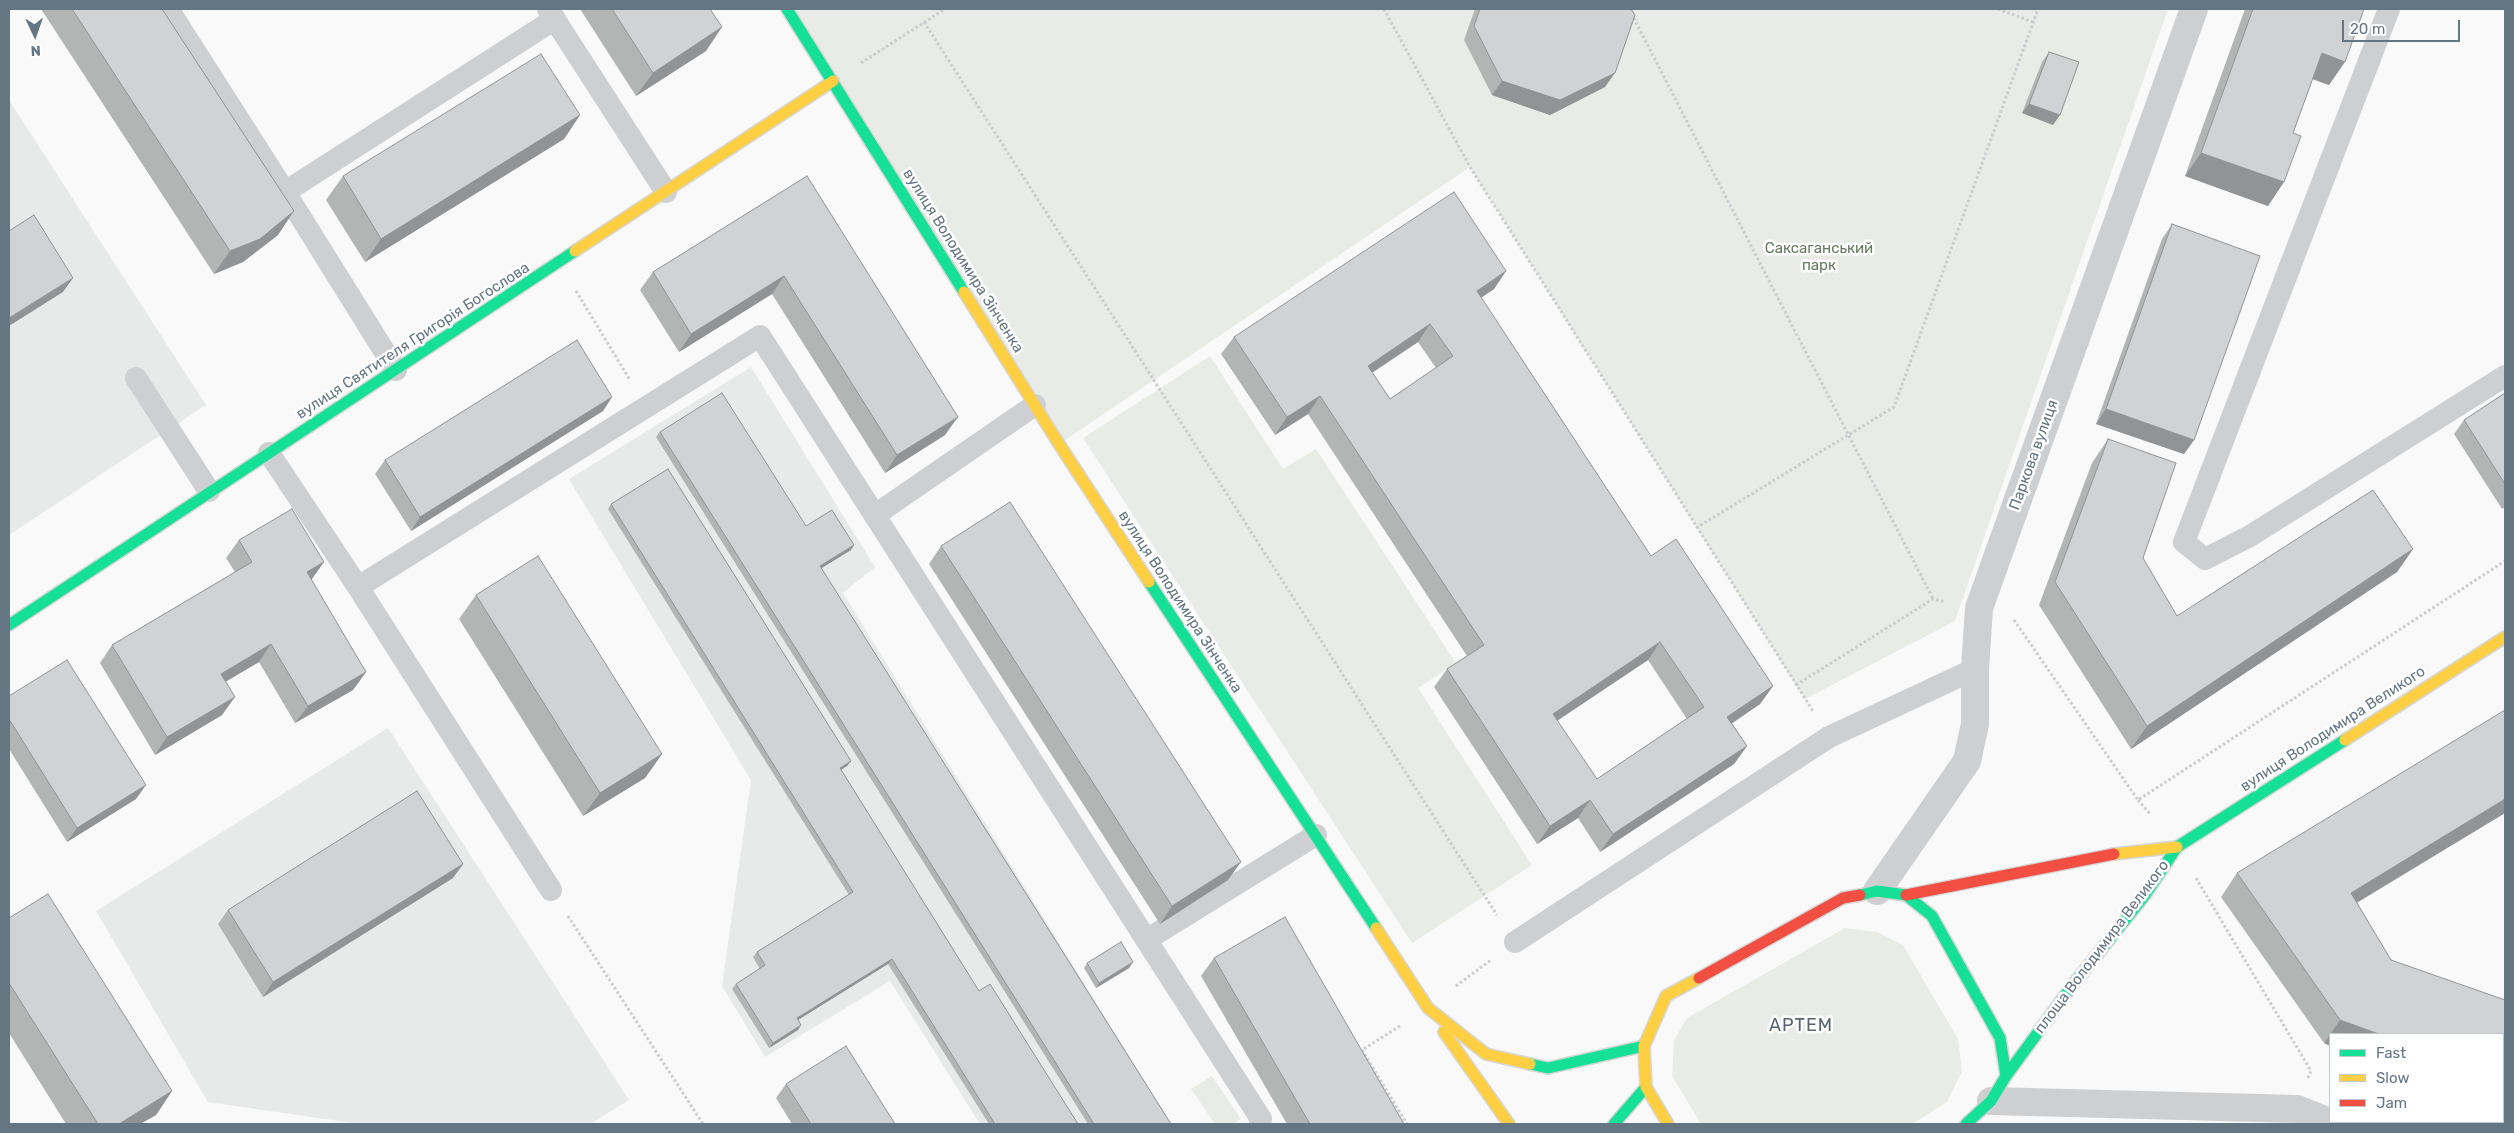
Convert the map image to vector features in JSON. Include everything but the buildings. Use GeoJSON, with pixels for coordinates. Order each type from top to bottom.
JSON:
{"type":"FeatureCollection","features":[{"type":"Feature","properties":{"kind":"main road","name":"вулиця Володимира Зінченка"},"geometry":{"type":"LineString","coordinates":[[788,9],[1035,405],[1428,1008],[1486,1054],[1548,1068],[1644,1046]]}},
{"type":"Feature","properties":{"kind":"main road","name":"вулиця Святителя Григорія Богослова"},"geometry":{"type":"LineString","coordinates":[[9,625],[209,491],[834,81]]}},
{"type":"Feature","properties":{"kind":"main road","name":"вулиця Володимира Великого"},"geometry":{"type":"LineString","coordinates":[[2178,847],[2505,637]]}},
{"type":"Feature","properties":{"kind":"main road","name":"площа Володимира Великого"},"geometry":{"type":"LineString","coordinates":[[1668,1124],[1646,1087],[1644,1046],[1666,996],[1843,898],[1877,890],[1906,895],[2122,852],[2178,847]]}},
{"type":"Feature","properties":{"kind":"main road","name":"площа Володимира Великого"},"geometry":{"type":"LineString","coordinates":[[1966,1124],[1991,1101],[2006,1076],[2072,986],[2145,895],[2178,847]]}},
{"type":"Feature","properties":{"kind":"main road","name":"площа Володимира Великого"},"geometry":{"type":"LineString","coordinates":[[1906,895],[1932,916],[2000,1038],[2006,1076]]}},
{"type":"Feature","properties":{"kind":"main road"},"geometry":{"type":"LineString","coordinates":[[1428,1008],[1509,1124]]}},
{"type":"Feature","properties":{"kind":"main road"},"geometry":{"type":"LineString","coordinates":[[1614,1124],[1646,1087]]}},
{"type":"Feature","properties":{"kind":"street","name":"Паркова вулиця"},"geometry":{"type":"LineString","coordinates":[[1877,890],[1967,761],[1975,724],[1975,669],[1979,608],[2194,9]]}},
{"type":"Feature","properties":{"kind":"street"},"geometry":{"type":"LineString","coordinates":[[1991,1101],[2297,1109],[2329,1122]]}},
{"type":"Feature","properties":{"kind":"lane"},"geometry":{"type":"LineString","coordinates":[[168,9],[396,370]]}},
{"type":"Feature","properties":{"kind":"lane"},"geometry":{"type":"LineString","coordinates":[[2389,9],[2184,542],[2204,560],[2250,536],[2505,376]]}},
{"type":"Feature","properties":{"kind":"lane"},"geometry":{"type":"LineString","coordinates":[[285,192],[552,14],[666,192]]}},
{"type":"Feature","properties":{"kind":"lane"},"geometry":{"type":"LineString","coordinates":[[358,587],[760,336],[1261,1119],[1260,1124]]}},
{"type":"Feature","properties":{"kind":"lane"},"geometry":{"type":"LineString","coordinates":[[136,378],[209,491]]}},
{"type":"Feature","properties":{"kind":"lane"},"geometry":{"type":"LineString","coordinates":[[875,515],[1035,405]]}},
{"type":"Feature","properties":{"kind":"lane"},"geometry":{"type":"LineString","coordinates":[[269,453],[358,587],[551,890]]}},
{"type":"Feature","properties":{"kind":"lane"},"geometry":{"type":"LineString","coordinates":[[1514,942],[1829,737],[1975,669]]}},
{"type":"Feature","properties":{"kind":"lane"},"geometry":{"type":"LineString","coordinates":[[1146,940],[1316,835]]}},
{"type":"Feature","properties":{"kind":"path"},"geometry":{"type":"LineString","coordinates":[[834,81],[945,9]]}},
{"type":"Feature","properties":{"kind":"path"},"geometry":{"type":"LineString","coordinates":[[1384,9],[1470,167],[1829,737]]}},
{"type":"Feature","properties":{"kind":"path"},"geometry":{"type":"LineString","coordinates":[[1630,9],[1933,599]]}},
{"type":"Feature","properties":{"kind":"path"},"geometry":{"type":"LineString","coordinates":[[1998,9],[2033,22]]}},
{"type":"Feature","properties":{"kind":"path"},"geometry":{"type":"LineString","coordinates":[[1696,528],[1894,407],[2038,9]]}},
{"type":"Feature","properties":{"kind":"path"},"geometry":{"type":"LineString","coordinates":[[924,22],[1514,942]]}},
{"type":"Feature","properties":{"kind":"path"},"geometry":{"type":"LineString","coordinates":[[559,263],[647,407]]}},
{"type":"Feature","properties":{"kind":"path"},"geometry":{"type":"LineString","coordinates":[[1796,685],[1933,599],[1979,608]]}},
{"type":"Feature","properties":{"kind":"path"},"geometry":{"type":"LineString","coordinates":[[2138,800],[2178,847],[2311,1071],[2297,1109]]}},
{"type":"Feature","properties":{"kind":"path"},"geometry":{"type":"LineString","coordinates":[[551,890],[703,1124]]}},
{"type":"Feature","properties":{"kind":"path"},"geometry":{"type":"LineString","coordinates":[[1362,1050],[1406,1124]]}},
{"type":"Feature","properties":{"kind":"shaded area"},"geometry":{"type":"Polygon","coordinates":[[[9,100],[206,405],[9,535],[9,100]]]}},
{"type":"Feature","properties":{"kind":"shaded area"},"geometry":{"type":"Polygon","coordinates":[[[751,367],[875,567],[843,593],[1171,1124],[980,1124],[890,981],[765,1057],[722,986],[751,780],[569,479],[751,367]]]}},
{"type":"Feature","properties":{"kind":"shaded area"},"geometry":{"type":"Polygon","coordinates":[[[388,728],[629,1100],[590,1124],[360,1124],[208,1102],[96,911],[388,728]]]}},
{"type":"Feature","properties":{"kind":"green space","name":"Саксаганський парк"},"geometry":{"type":"Polygon","coordinates":[[[787,9],[2168,9],[1955,621],[1805,699],[1470,167],[1059,444],[787,9]]]}},
{"type":"Feature","properties":{"kind":"green space"},"geometry":{"type":"Polygon","coordinates":[[[1210,356],[1283,469],[1316,449],[1456,663],[1418,688],[1532,865],[1412,943],[1083,438],[1210,356]]]}},
{"type":"Feature","properties":{"kind":"green space"},"geometry":{"type":"Polygon","coordinates":[[[1845,928],[1877,932],[1903,945],[1958,1039],[1962,1071],[1947,1102],[1912,1124],[1701,1124],[1672,1076],[1674,1040],[1687,1018],[1845,928]]]}},
{"type":"Feature","properties":{"kind":"green space"},"geometry":{"type":"Polygon","coordinates":[[[1212,1076],[1241,1119],[1233,1124],[1215,1124],[1191,1089],[1212,1076]]]}},
{"type":"Feature","properties":{"kind":"traffic: fast"},"geometry":{"type":"LineString","coordinates":[[787,9],[964,292]]}},
{"type":"Feature","properties":{"kind":"traffic: fast"},"geometry":{"type":"LineString","coordinates":[[9,625],[575,251]]}},
{"type":"Feature","properties":{"kind":"traffic: fast"},"geometry":{"type":"LineString","coordinates":[[1149,582],[1376,928]]}},
{"type":"Feature","properties":{"kind":"traffic: fast"},"geometry":{"type":"LineString","coordinates":[[1966,1124],[1991,1101],[2006,1076],[2072,986],[2145,895],[2177,847],[2345,740]]}},
{"type":"Feature","properties":{"kind":"traffic: fast"},"geometry":{"type":"LineString","coordinates":[[1860,895],[1877,891],[1906,895],[1932,916],[2000,1038],[2006,1076]]}},
{"type":"Feature","properties":{"kind":"traffic: fast"},"geometry":{"type":"LineString","coordinates":[[1530,1064],[1548,1068],[1644,1046]]}},
{"type":"Feature","properties":{"kind":"traffic: fast"},"geometry":{"type":"LineString","coordinates":[[1614,1124],[1646,1087]]}},
{"type":"Feature","properties":{"kind":"traffic: slow"},"geometry":{"type":"LineString","coordinates":[[575,251],[833,81]]}},
{"type":"Feature","properties":{"kind":"traffic: slow"},"geometry":{"type":"LineString","coordinates":[[964,292],[1059,444],[1149,582]]}},
{"type":"Feature","properties":{"kind":"traffic: slow"},"geometry":{"type":"LineString","coordinates":[[2345,740],[2505,637]]}},
{"type":"Feature","properties":{"kind":"traffic: slow"},"geometry":{"type":"LineString","coordinates":[[2114,854],[2177,847]]}},
{"type":"Feature","properties":{"kind":"traffic: slow"},"geometry":{"type":"LineString","coordinates":[[1376,928],[1428,1008],[1486,1054],[1530,1064]]}},
{"type":"Feature","properties":{"kind":"traffic: slow"},"geometry":{"type":"LineString","coordinates":[[1668,1124],[1646,1087],[1644,1046],[1666,996],[1699,978]]}},
{"type":"Feature","properties":{"kind":"traffic: slow"},"geometry":{"type":"LineString","coordinates":[[1444,1032],[1509,1124]]}},
{"type":"Feature","properties":{"kind":"traffic: jam"},"geometry":{"type":"LineString","coordinates":[[1906,895],[2114,854]]}},
{"type":"Feature","properties":{"kind":"traffic: jam"},"geometry":{"type":"LineString","coordinates":[[1699,978],[1843,898],[1860,895]]}},
{"type":"Feature","properties":{"kind":"district","name":"АРТЕМ"},"geometry":{"type":"Point","coordinates":[1801,1026]}}]}
